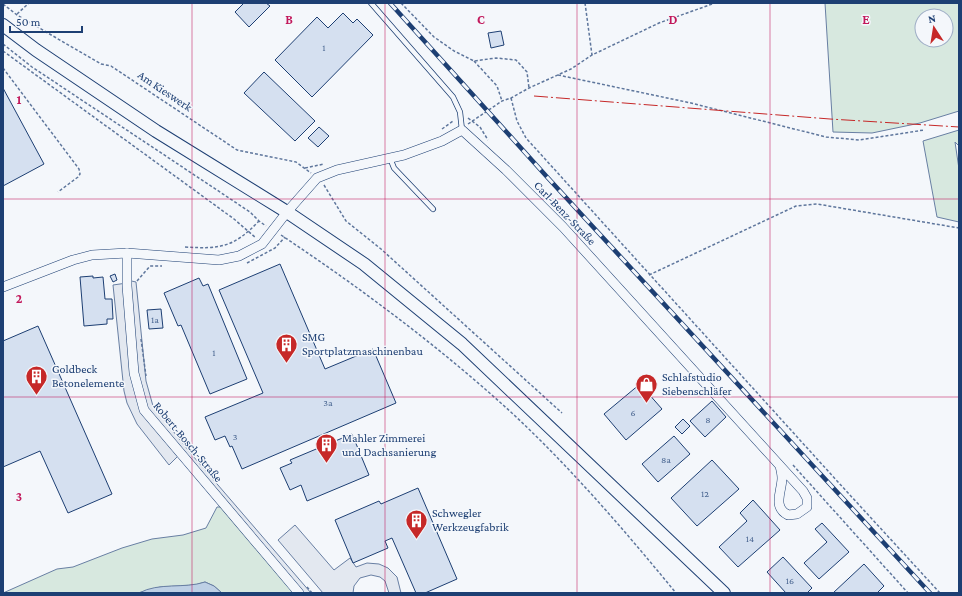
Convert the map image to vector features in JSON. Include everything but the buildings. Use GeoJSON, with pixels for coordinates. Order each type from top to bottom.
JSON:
{"type":"FeatureCollection","features":[{"type":"Feature","properties":{"kind":"main road"},"geometry":{"type":"LineString","coordinates":[[3,25],[36,50],[156,131],[287,212],[364,264],[462,344],[724,593]]}},
{"type":"Feature","properties":{"kind":"street"},"geometry":{"type":"LineString","coordinates":[[3,287],[73,260],[92,255],[127,253],[219,260],[240,256],[262,244],[287,212],[317,178],[337,170],[390,158],[442,140],[462,130]]}},
{"type":"Feature","properties":{"kind":"street","name":"Carl-Benz-Straße"},"geometry":{"type":"LineString","coordinates":[[462,130],[506,170],[563,227],[780,466],[807,498],[807,507],[798,514],[788,515],[780,509],[778,497],[782,478],[780,466]]}},
{"type":"Feature","properties":{"kind":"street","name":"Robert-Bosch-Straße"},"geometry":{"type":"LineString","coordinates":[[127,253],[127,286],[134,373],[144,410],[299,593]]}},
{"type":"Feature","properties":{"kind":"lane"},"geometry":{"type":"LineString","coordinates":[[371,3],[454,97],[461,118],[462,130]]}},
{"type":"Feature","properties":{"kind":"lane"},"geometry":{"type":"LineString","coordinates":[[390,158],[394,168],[433,210]]}},
{"type":"Feature","properties":{"kind":"path"},"geometry":{"type":"LineString","coordinates":[[16,14],[28,3]]}},
{"type":"Feature","properties":{"kind":"path"},"geometry":{"type":"LineString","coordinates":[[401,3],[434,37],[454,51],[474,60],[497,86],[502,101]]}},
{"type":"Feature","properties":{"kind":"path"},"geometry":{"type":"LineString","coordinates":[[585,3],[592,55]]}},
{"type":"Feature","properties":{"kind":"path"},"geometry":{"type":"LineString","coordinates":[[439,132],[461,118],[466,117],[473,120],[502,101],[558,75],[592,55],[659,24],[715,3]]}},
{"type":"Feature","properties":{"kind":"path","name":"Am Kieswerk"},"geometry":{"type":"LineString","coordinates":[[3,4],[16,14],[101,64],[111,66],[237,150],[296,162],[306,168],[327,188],[346,221],[381,249],[562,413]]}},
{"type":"Feature","properties":{"kind":"path"},"geometry":{"type":"LineString","coordinates":[[3,44],[32,67],[250,212],[258,221],[285,237],[353,283],[463,370],[513,415],[572,472],[633,540],[676,593]]}},
{"type":"Feature","properties":{"kind":"path"},"geometry":{"type":"LineString","coordinates":[[3,51],[234,219],[262,244]]}},
{"type":"Feature","properties":{"kind":"path"},"geometry":{"type":"LineString","coordinates":[[474,60],[496,58],[516,60],[527,72],[529,88]]}},
{"type":"Feature","properties":{"kind":"path"},"geometry":{"type":"LineString","coordinates":[[3,68],[79,168],[80,174],[78,177],[58,192]]}},
{"type":"Feature","properties":{"kind":"path"},"geometry":{"type":"LineString","coordinates":[[558,75],[691,103],[826,137],[859,140],[924,130]]}},
{"type":"Feature","properties":{"kind":"path"},"geometry":{"type":"LineString","coordinates":[[511,98],[517,121],[526,138],[940,593]]}},
{"type":"Feature","properties":{"kind":"path"},"geometry":{"type":"LineString","coordinates":[[306,168],[329,163]]}},
{"type":"Feature","properties":{"kind":"path"},"geometry":{"type":"LineString","coordinates":[[649,274],[796,206],[817,204],[959,228]]}},
{"type":"Feature","properties":{"kind":"path"},"geometry":{"type":"LineString","coordinates":[[245,264],[275,248],[285,237]]}},
{"type":"Feature","properties":{"kind":"path"},"geometry":{"type":"LineString","coordinates":[[136,286],[137,280],[150,266],[168,266]]}},
{"type":"Feature","properties":{"kind":"path"},"geometry":{"type":"LineString","coordinates":[[142,338],[146,381]]}},
{"type":"Feature","properties":{"kind":"path"},"geometry":{"type":"LineString","coordinates":[[307,587],[312,593]]}},
{"type":"Feature","properties":{"kind":"shaded area"},"geometry":{"type":"Polygon","coordinates":[[[825,3],[959,3],[959,111],[920,123],[872,133],[833,132],[825,3]]]}},
{"type":"Feature","properties":{"kind":"shaded area"},"geometry":{"type":"Polygon","coordinates":[[[959,130],[959,146],[955,142],[959,169],[959,222],[937,217],[923,141],[959,130]]]}},
{"type":"Feature","properties":{"kind":"shaded area"},"geometry":{"type":"Polygon","coordinates":[[[127,280],[136,282],[146,381],[153,406],[193,456],[311,593],[300,593],[180,454],[169,465],[137,424],[127,403],[124,391],[113,285],[127,283],[127,280]]]}},
{"type":"Feature","properties":{"kind":"shaded area"},"geometry":{"type":"Polygon","coordinates":[[[217,507],[227,507],[298,593],[222,593],[214,586],[205,582],[195,585],[160,587],[138,593],[3,593],[57,569],[73,567],[122,548],[152,539],[183,535],[206,528],[217,507]]]}},
{"type":"Feature","properties":{"kind":"shaded area"},"geometry":{"type":"Polygon","coordinates":[[[295,525],[334,570],[350,558],[356,567],[367,563],[379,564],[388,568],[397,577],[401,593],[389,593],[385,581],[380,577],[371,575],[360,578],[354,586],[353,593],[323,593],[278,540],[295,525]]]}},
{"type":"Feature","properties":{"kind":"water"},"geometry":{"type":"Polygon","coordinates":[[[205,582],[214,586],[222,593],[139,593],[155,588],[205,582]]]}},
{"type":"Feature","properties":{"kind":"railway"},"geometry":{"type":"LineString","coordinates":[[390,3],[548,178],[930,593]]}},
{"type":"Feature","properties":{"kind":"power"},"geometry":{"type":"LineString","coordinates":[[534,96],[830,119],[959,127]]}},
{"type":"Feature","properties":{"kind":"place","name":"SMG Sportplatzmaschinenbau"},"geometry":{"type":"Point","coordinates":[287,364]}},
{"type":"Feature","properties":{"kind":"place","name":"Goldbeck Betonelemente"},"geometry":{"type":"Point","coordinates":[36,396]}},
{"type":"Feature","properties":{"kind":"place","name":"Schlafstudio Siebenschläfer"},"geometry":{"type":"Point","coordinates":[646,404]}},
{"type":"Feature","properties":{"kind":"place","name":"Mahler Zimmerei und Dachsanierung"},"geometry":{"type":"Point","coordinates":[326,464]}},
{"type":"Feature","properties":{"kind":"place","name":"Schwegler Werkzeugfabrik"},"geometry":{"type":"Point","coordinates":[416,540]}}]}
